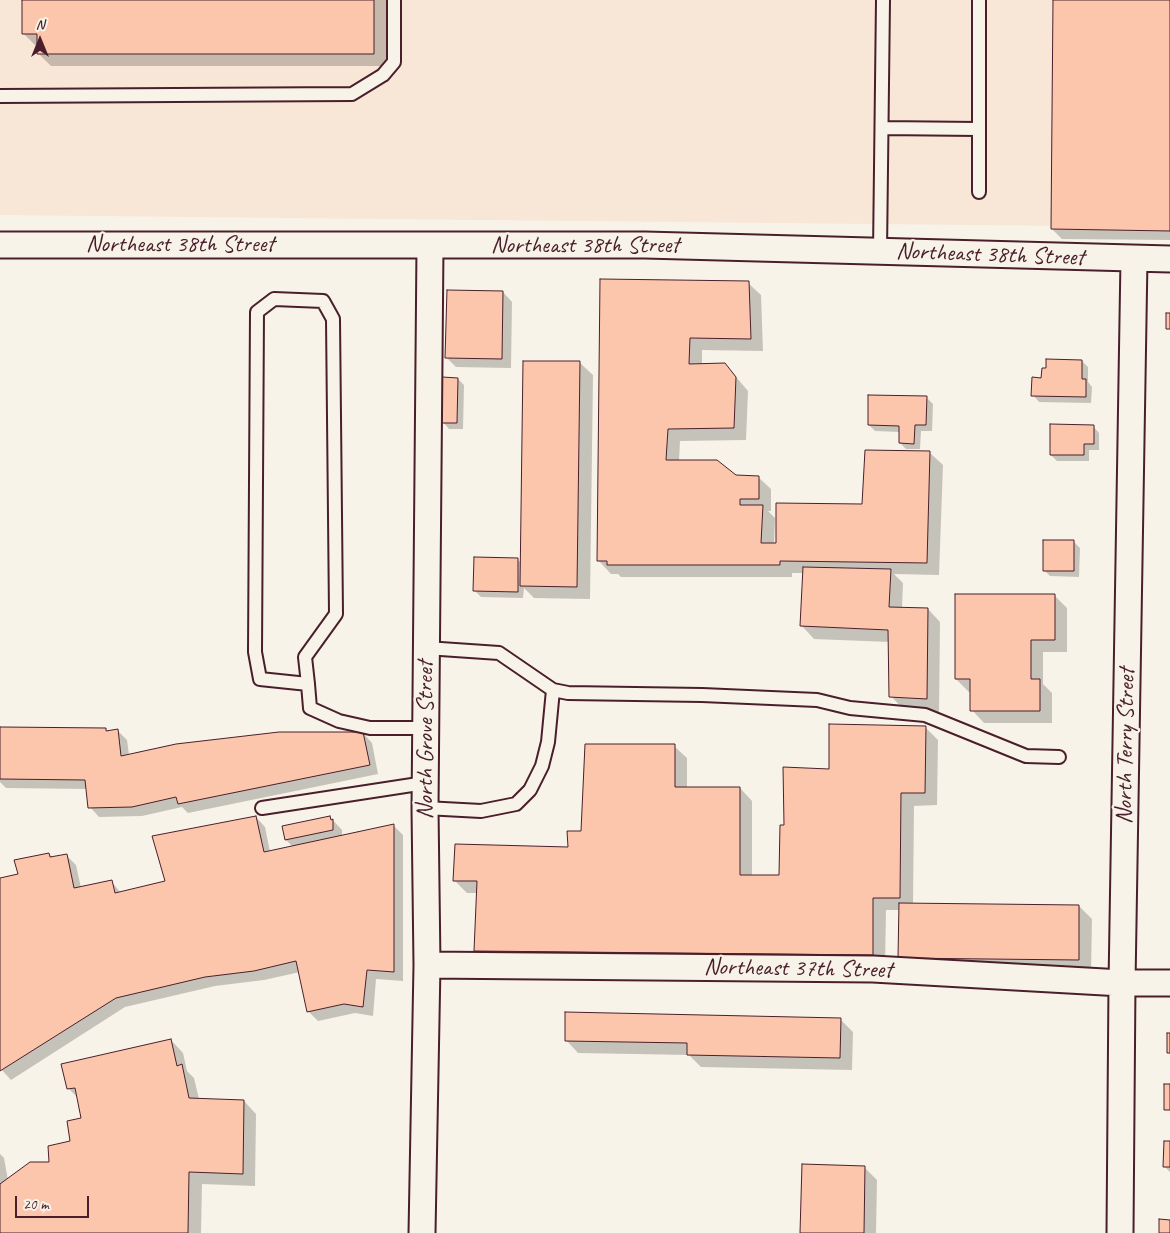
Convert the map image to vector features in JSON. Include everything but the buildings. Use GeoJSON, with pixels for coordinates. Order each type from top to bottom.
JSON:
{"type":"FeatureCollection","features":[{"type":"Feature","properties":{"kind":"street","name":"Northeast 38th Street"},"geometry":{"type":"LineString","coordinates":[[0,244],[645,245],[1170,259]]}},
{"type":"Feature","properties":{"kind":"street","name":"North Grove Street"},"geometry":{"type":"LineString","coordinates":[[422,1233],[426,965],[425,783],[430,246]]}},
{"type":"Feature","properties":{"kind":"street","name":"North Terry Street"},"geometry":{"type":"LineString","coordinates":[[1120,1233],[1122,983],[1134,259]]}},
{"type":"Feature","properties":{"kind":"street","name":"Northeast 37th Street"},"geometry":{"type":"LineString","coordinates":[[426,965],[873,969],[1170,984]]}},
{"type":"Feature","properties":{"kind":"lane"},"geometry":{"type":"LineString","coordinates":[[0,96],[352,94],[383,75],[394,62],[394,0]]}},
{"type":"Feature","properties":{"kind":"lane"},"geometry":{"type":"LineString","coordinates":[[880,252],[883,0]]}},
{"type":"Feature","properties":{"kind":"lane"},"geometry":{"type":"LineString","coordinates":[[979,192],[980,0]]}},
{"type":"Feature","properties":{"kind":"lane"},"geometry":{"type":"LineString","coordinates":[[882,128],[978,128]]}},
{"type":"Feature","properties":{"kind":"lane"},"geometry":{"type":"LineString","coordinates":[[308,684],[260,679],[255,652],[257,312],[274,299],[323,301],[333,319],[336,614],[305,656],[308,684],[310,708],[339,721],[370,728],[426,728]]}},
{"type":"Feature","properties":{"kind":"lane"},"geometry":{"type":"LineString","coordinates":[[426,648],[499,653],[553,690],[568,693],[702,695],[817,700],[850,708],[925,715],[1026,756],[1059,757]]}},
{"type":"Feature","properties":{"kind":"lane"},"geometry":{"type":"LineString","coordinates":[[425,808],[481,812],[516,804],[530,790],[542,766],[548,742],[553,690]]}},
{"type":"Feature","properties":{"kind":"lane"},"geometry":{"type":"LineString","coordinates":[[262,808],[425,783]]}},
{"type":"Feature","properties":{"kind":"shaded area"},"geometry":{"type":"Polygon","coordinates":[[[0,0],[1170,0],[1170,227],[0,215],[0,0]]]}}]}
